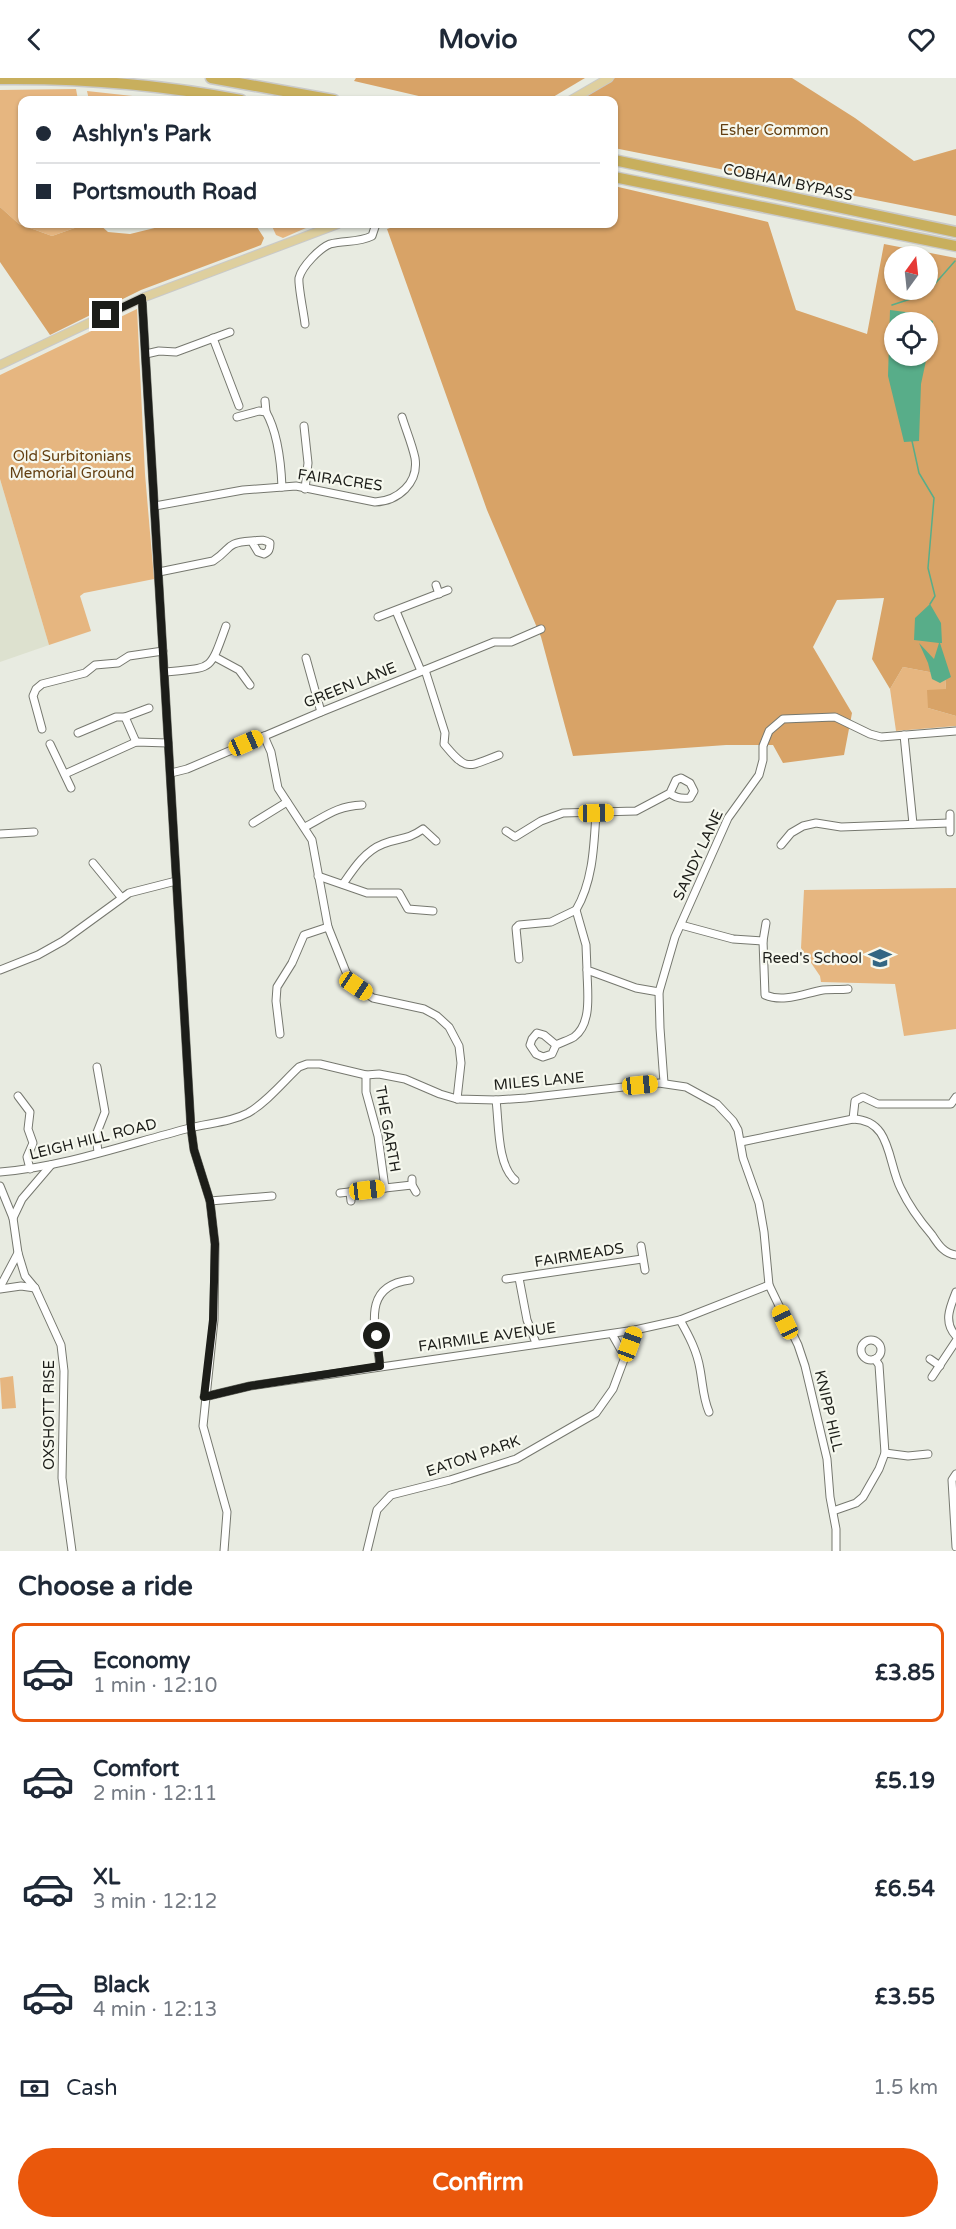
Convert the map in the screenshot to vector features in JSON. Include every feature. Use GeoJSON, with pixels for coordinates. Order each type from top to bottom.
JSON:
{"type":"FeatureCollection","features":[{"type":"Feature","properties":{"kind":"highway"},"geometry":{"type":"LineString","coordinates":[[211,78],[312,96]]}},
{"type":"Feature","properties":{"kind":"highway"},"geometry":{"type":"LineString","coordinates":[[0,79],[110,82],[218,96]]}},
{"type":"Feature","properties":{"kind":"highway","name":"COBHAM BYPASS"},"geometry":{"type":"LineString","coordinates":[[618,161],[956,232]]}},
{"type":"Feature","properties":{"kind":"highway","name":"COBHAM BYPASS"},"geometry":{"type":"LineString","coordinates":[[618,178],[956,246]]}},
{"type":"Feature","properties":{"kind":"main road"},"geometry":{"type":"LineString","coordinates":[[578,96],[609,78]]}},
{"type":"Feature","properties":{"kind":"main road"},"geometry":{"type":"LineString","coordinates":[[0,365],[142,298],[327,228]]}},
{"type":"Feature","properties":{"kind":"street"},"geometry":{"type":"LineString","coordinates":[[305,324],[299,278],[309,261],[330,244],[364,240],[372,236],[375,228]]}},
{"type":"Feature","properties":{"kind":"street"},"geometry":{"type":"LineString","coordinates":[[142,298],[191,1128],[194,1150],[210,1201],[215,1244],[213,1320],[203,1426],[227,1512],[224,1551]]}},
{"type":"Feature","properties":{"kind":"street"},"geometry":{"type":"LineString","coordinates":[[146,354],[159,351],[176,352],[230,332]]}},
{"type":"Feature","properties":{"kind":"street"},"geometry":{"type":"LineString","coordinates":[[213,338],[239,406]]}},
{"type":"Feature","properties":{"kind":"street"},"geometry":{"type":"LineString","coordinates":[[265,401],[266,412],[272,421],[282,487]]}},
{"type":"Feature","properties":{"kind":"street"},"geometry":{"type":"LineString","coordinates":[[237,417],[259,411],[266,412]]}},
{"type":"Feature","properties":{"kind":"street","name":"FAIRACRES"},"geometry":{"type":"LineString","coordinates":[[155,506],[243,490],[296,486],[375,502],[386,501],[399,496],[408,486],[414,474],[415,460],[402,417]]}},
{"type":"Feature","properties":{"kind":"street"},"geometry":{"type":"LineString","coordinates":[[304,426],[308,463],[305,489]]}},
{"type":"Feature","properties":{"kind":"street"},"geometry":{"type":"LineString","coordinates":[[159,572],[213,561],[229,545],[237,542],[252,542]]}},
{"type":"Feature","properties":{"kind":"street"},"geometry":{"type":"LineString","coordinates":[[436,585],[439,594]]}},
{"type":"Feature","properties":{"kind":"street"},"geometry":{"type":"LineString","coordinates":[[378,617],[448,590]]}},
{"type":"Feature","properties":{"kind":"street"},"geometry":{"type":"LineString","coordinates":[[396,611],[446,733],[444,744],[456,760],[463,764],[474,764],[500,755]]}},
{"type":"Feature","properties":{"kind":"street"},"geometry":{"type":"LineString","coordinates":[[165,672],[203,668],[210,665],[226,626]]}},
{"type":"Feature","properties":{"kind":"street","name":"GREEN LANE"},"geometry":{"type":"LineString","coordinates":[[171,773],[494,642],[508,643],[542,629]]}},
{"type":"Feature","properties":{"kind":"street"},"geometry":{"type":"LineString","coordinates":[[42,729],[33,696],[42,684],[85,673],[95,664],[118,663],[129,656],[164,651]]}},
{"type":"Feature","properties":{"kind":"street"},"geometry":{"type":"LineString","coordinates":[[215,657],[239,670],[250,685]]}},
{"type":"Feature","properties":{"kind":"street"},"geometry":{"type":"LineString","coordinates":[[306,658],[321,712]]}},
{"type":"Feature","properties":{"kind":"street"},"geometry":{"type":"LineString","coordinates":[[78,733],[116,717],[125,717],[149,708]]}},
{"type":"Feature","properties":{"kind":"street"},"geometry":{"type":"LineString","coordinates":[[125,717],[135,742]]}},
{"type":"Feature","properties":{"kind":"street","name":"SANDY LANE"},"geometry":{"type":"LineString","coordinates":[[664,1083],[659,992],[675,937],[728,818],[759,775],[763,760],[763,746],[769,731],[783,719],[835,717],[870,734],[881,736],[956,731]]}},
{"type":"Feature","properties":{"kind":"street"},"geometry":{"type":"LineString","coordinates":[[904,735],[913,824]]}},
{"type":"Feature","properties":{"kind":"street"},"geometry":{"type":"LineString","coordinates":[[264,736],[271,752],[278,788],[312,840],[328,927],[346,972],[356,986],[373,998],[424,1009],[437,1016],[449,1027],[459,1046],[461,1063],[457,1098]]}},
{"type":"Feature","properties":{"kind":"street"},"geometry":{"type":"LineString","coordinates":[[65,774],[135,742],[168,743]]}},
{"type":"Feature","properties":{"kind":"street"},"geometry":{"type":"LineString","coordinates":[[50,744],[71,788]]}},
{"type":"Feature","properties":{"kind":"street"},"geometry":{"type":"LineString","coordinates":[[506,831],[515,837],[557,814],[573,811],[596,813],[636,811],[670,793]]}},
{"type":"Feature","properties":{"kind":"street"},"geometry":{"type":"LineString","coordinates":[[253,823],[286,802]]}},
{"type":"Feature","properties":{"kind":"street"},"geometry":{"type":"LineString","coordinates":[[305,827],[335,809],[362,805]]}},
{"type":"Feature","properties":{"kind":"street"},"geometry":{"type":"LineString","coordinates":[[519,959],[516,928],[519,925],[551,922],[576,910],[583,898],[589,878],[596,813]]}},
{"type":"Feature","properties":{"kind":"street"},"geometry":{"type":"LineString","coordinates":[[950,814],[950,832]]}},
{"type":"Feature","properties":{"kind":"street"},"geometry":{"type":"LineString","coordinates":[[781,845],[791,832],[816,823],[841,826],[949,823]]}},
{"type":"Feature","properties":{"kind":"street"},"geometry":{"type":"LineString","coordinates":[[343,884],[359,860],[382,844],[411,838],[423,829],[436,841]]}},
{"type":"Feature","properties":{"kind":"street"},"geometry":{"type":"LineString","coordinates":[[0,834],[33,832]]}},
{"type":"Feature","properties":{"kind":"street"},"geometry":{"type":"LineString","coordinates":[[93,863],[121,897]]}},
{"type":"Feature","properties":{"kind":"street"},"geometry":{"type":"LineString","coordinates":[[318,876],[367,893],[399,893],[408,909],[433,910]]}},
{"type":"Feature","properties":{"kind":"street"},"geometry":{"type":"LineString","coordinates":[[0,970],[38,955],[63,941],[121,897],[153,885],[177,881]]}},
{"type":"Feature","properties":{"kind":"street"},"geometry":{"type":"LineString","coordinates":[[556,1045],[574,1036],[583,1026],[586,1015],[588,970],[586,945],[576,910]]}},
{"type":"Feature","properties":{"kind":"street"},"geometry":{"type":"LineString","coordinates":[[766,923],[763,941],[765,995],[772,998],[798,996],[824,990],[848,989]]}},
{"type":"Feature","properties":{"kind":"street"},"geometry":{"type":"LineString","coordinates":[[681,924],[733,939],[763,941]]}},
{"type":"Feature","properties":{"kind":"street"},"geometry":{"type":"LineString","coordinates":[[280,1034],[276,1001],[278,987],[304,935],[328,927]]}},
{"type":"Feature","properties":{"kind":"street"},"geometry":{"type":"LineString","coordinates":[[588,970],[636,988],[659,992]]}},
{"type":"Feature","properties":{"kind":"street"},"geometry":{"type":"LineString","coordinates":[[836,990],[838,1000]]}},
{"type":"Feature","properties":{"kind":"street","name":"MILES LANE"},"geometry":{"type":"LineString","coordinates":[[191,1128],[233,1120],[249,1112],[299,1067],[307,1064],[320,1064],[366,1075],[379,1074],[405,1079],[440,1094],[457,1098],[496,1100],[664,1083],[686,1087],[717,1104],[733,1121],[741,1142],[742,1158],[759,1203],[769,1285]]}},
{"type":"Feature","properties":{"kind":"street"},"geometry":{"type":"LineString","coordinates":[[97,1067],[105,1112],[96,1135],[98,1152]]}},
{"type":"Feature","properties":{"kind":"street","name":"THE GARTH"},"geometry":{"type":"LineString","coordinates":[[366,1075],[366,1092],[378,1136],[384,1188]]}},
{"type":"Feature","properties":{"kind":"street"},"geometry":{"type":"LineString","coordinates":[[18,1096],[30,1112],[28,1129],[33,1143],[27,1157],[30,1170]]}},
{"type":"Feature","properties":{"kind":"street"},"geometry":{"type":"LineString","coordinates":[[853,1119],[855,1101],[863,1097],[878,1104],[951,1104],[956,1097]]}},
{"type":"Feature","properties":{"kind":"street"},"geometry":{"type":"LineString","coordinates":[[496,1100],[501,1150],[509,1175],[515,1180]]}},
{"type":"Feature","properties":{"kind":"street"},"geometry":{"type":"LineString","coordinates":[[741,1142],[853,1119],[863,1119],[879,1130],[887,1146],[899,1187],[912,1209],[944,1250],[956,1255]]}},
{"type":"Feature","properties":{"kind":"street","name":"LEIGH HILL ROAD"},"geometry":{"type":"LineString","coordinates":[[0,1172],[30,1170],[191,1128]]}},
{"type":"Feature","properties":{"kind":"street"},"geometry":{"type":"LineString","coordinates":[[13,1218],[22,1199],[53,1163]]}},
{"type":"Feature","properties":{"kind":"street","name":"THE GARTH"},"geometry":{"type":"LineString","coordinates":[[340,1193],[413,1185]]}},
{"type":"Feature","properties":{"kind":"street","name":"OXSHOTT RISE"},"geometry":{"type":"LineString","coordinates":[[0,1186],[13,1218],[18,1253],[25,1276],[35,1288],[61,1346],[64,1371],[62,1478],[72,1551]]}},
{"type":"Feature","properties":{"kind":"street"},"geometry":{"type":"LineString","coordinates":[[350,1192],[351,1201]]}},
{"type":"Feature","properties":{"kind":"street"},"geometry":{"type":"LineString","coordinates":[[210,1201],[272,1196]]}},
{"type":"Feature","properties":{"kind":"street","name":"FAIRMEADS"},"geometry":{"type":"LineString","coordinates":[[641,1246],[645,1270]]}},
{"type":"Feature","properties":{"kind":"street"},"geometry":{"type":"LineString","coordinates":[[18,1253],[0,1288],[35,1288]]}},
{"type":"Feature","properties":{"kind":"street","name":"FAIRMEADS"},"geometry":{"type":"LineString","coordinates":[[506,1279],[642,1259]]}},
{"type":"Feature","properties":{"kind":"street","name":"FAIRMEADS"},"geometry":{"type":"LineString","coordinates":[[519,1278],[527,1320],[536,1343]]}},
{"type":"Feature","properties":{"kind":"street"},"geometry":{"type":"LineString","coordinates":[[380,1366],[374,1303],[385,1287],[396,1282],[410,1280]]}},
{"type":"Feature","properties":{"kind":"street","name":"FAIRMILE AVENUE"},"geometry":{"type":"LineString","coordinates":[[204,1397],[250,1386],[635,1330],[680,1320],[769,1285]]}},
{"type":"Feature","properties":{"kind":"street","name":"KNIPP HILL"},"geometry":{"type":"LineString","coordinates":[[769,1285],[798,1345],[805,1366],[827,1459],[830,1497],[836,1529],[836,1551]]}},
{"type":"Feature","properties":{"kind":"street"},"geometry":{"type":"LineString","coordinates":[[956,1292],[948,1313],[948,1323],[956,1336]]}},
{"type":"Feature","properties":{"kind":"street"},"geometry":{"type":"LineString","coordinates":[[680,1320],[693,1342],[700,1369],[703,1398],[709,1412]]}},
{"type":"Feature","properties":{"kind":"street","name":"EATON PARK"},"geometry":{"type":"LineString","coordinates":[[367,1551],[377,1510],[391,1495],[450,1480],[516,1459],[596,1413],[613,1389],[635,1330]]}},
{"type":"Feature","properties":{"kind":"street"},"geometry":{"type":"LineString","coordinates":[[612,1334],[625,1357]]}},
{"type":"Feature","properties":{"kind":"street"},"geometry":{"type":"LineString","coordinates":[[932,1377],[956,1341]]}},
{"type":"Feature","properties":{"kind":"street"},"geometry":{"type":"LineString","coordinates":[[833,1511],[856,1503],[863,1497],[885,1453],[879,1365],[875,1359]]}},
{"type":"Feature","properties":{"kind":"street"},"geometry":{"type":"LineString","coordinates":[[930,1359],[940,1365]]}},
{"type":"Feature","properties":{"kind":"street"},"geometry":{"type":"LineString","coordinates":[[885,1453],[908,1456],[928,1454]]}},
{"type":"Feature","properties":{"kind":"street"},"geometry":{"type":"LineString","coordinates":[[956,1474],[952,1480],[956,1547]]}},
{"type":"Feature","properties":{"kind":"shaded area"},"geometry":{"type":"Polygon","coordinates":[[[888,366],[925,366],[921,384],[919,441],[904,442],[888,376],[888,366]]]}},
{"type":"Feature","properties":{"kind":"shaded area"},"geometry":{"type":"Polygon","coordinates":[[[0,479],[49,645],[0,662],[0,479]]]}},
{"type":"Feature","properties":{"kind":"shaded area"},"geometry":{"type":"Polygon","coordinates":[[[930,604],[941,623],[942,643],[940,643],[951,677],[940,683],[932,679],[919,643],[934,659],[939,643],[914,640],[915,618],[930,604]]]}},
{"type":"Feature","properties":{"kind":"green space"},"geometry":{"type":"Polygon","coordinates":[[[356,78],[585,78],[555,96],[419,96],[354,81],[356,78]]]}},
{"type":"Feature","properties":{"kind":"green space","name":"Esher Common"},"geometry":{"type":"Polygon","coordinates":[[[615,78],[792,78],[855,118],[914,161],[956,149],[956,216],[618,149],[618,96],[587,96],[615,78]]]}},
{"type":"Feature","properties":{"kind":"green space"},"geometry":{"type":"Polygon","coordinates":[[[76,89],[77,96],[18,96],[18,223],[0,207],[0,90],[76,89]]]}},
{"type":"Feature","properties":{"kind":"green space"},"geometry":{"type":"Polygon","coordinates":[[[87,91],[133,96],[88,96],[87,91]]]}},
{"type":"Feature","properties":{"kind":"green space"},"geometry":{"type":"Polygon","coordinates":[[[618,187],[768,222],[796,310],[867,334],[884,244],[894,246],[884,246],[884,300],[938,300],[938,254],[956,258],[956,716],[928,708],[927,690],[946,689],[945,675],[903,667],[890,689],[872,659],[884,598],[837,600],[813,647],[852,713],[844,755],[783,763],[773,745],[726,745],[573,756],[541,637],[487,510],[387,229],[618,228],[618,187]]]}},
{"type":"Feature","properties":{"kind":"green space"},"geometry":{"type":"Polygon","coordinates":[[[0,207],[18,223],[18,228],[30,228],[52,236],[75,228],[104,228],[108,232],[130,234],[155,228],[258,228],[264,238],[261,245],[141,290],[50,335],[0,262],[0,207]]]}},
{"type":"Feature","properties":{"kind":"green space"},"geometry":{"type":"Polygon","coordinates":[[[30,228],[75,228],[52,236],[30,228]]]}},
{"type":"Feature","properties":{"kind":"green space"},"geometry":{"type":"Polygon","coordinates":[[[273,228],[306,228],[283,238],[276,235],[273,228]]]}},
{"type":"Feature","properties":{"kind":"green space","name":"Old Surbitonians Memorial Ground"},"geometry":{"type":"Polygon","coordinates":[[[137,309],[145,474],[154,579],[84,593],[80,596],[91,631],[49,645],[0,479],[0,375],[137,309]]]}},
{"type":"Feature","properties":{"kind":"green space"},"geometry":{"type":"Polygon","coordinates":[[[903,667],[945,675],[946,689],[928,708],[956,716],[956,726],[896,731],[890,689],[903,667]]]}},
{"type":"Feature","properties":{"kind":"green space","name":"Reed's School"},"geometry":{"type":"Polygon","coordinates":[[[956,888],[956,1029],[904,1036],[895,984],[821,982],[820,976],[801,948],[804,890],[956,888]]]}},
{"type":"Feature","properties":{"kind":"green space"},"geometry":{"type":"Polygon","coordinates":[[[13,1376],[16,1408],[2,1409],[0,1378],[13,1376]]]}},
{"type":"Feature","properties":{"kind":"waterway"},"geometry":{"type":"LineString","coordinates":[[892,305],[926,294],[955,261]]}},
{"type":"Feature","properties":{"kind":"waterway"},"geometry":{"type":"LineString","coordinates":[[912,441],[919,473],[934,498],[928,568],[935,596],[930,604]]}},
{"type":"Feature","properties":{"kind":"place","name":"Reed's School"},"geometry":{"type":"Point","coordinates":[880,958]}},
{"type":"Feature","properties":{"kind":"route"},"geometry":{"type":"LineString","coordinates":[[106,315],[142,298],[191,1128],[194,1150],[213,1212],[215,1244],[213,1320],[204,1397],[250,1386],[380,1366],[377,1336]]}}]}
